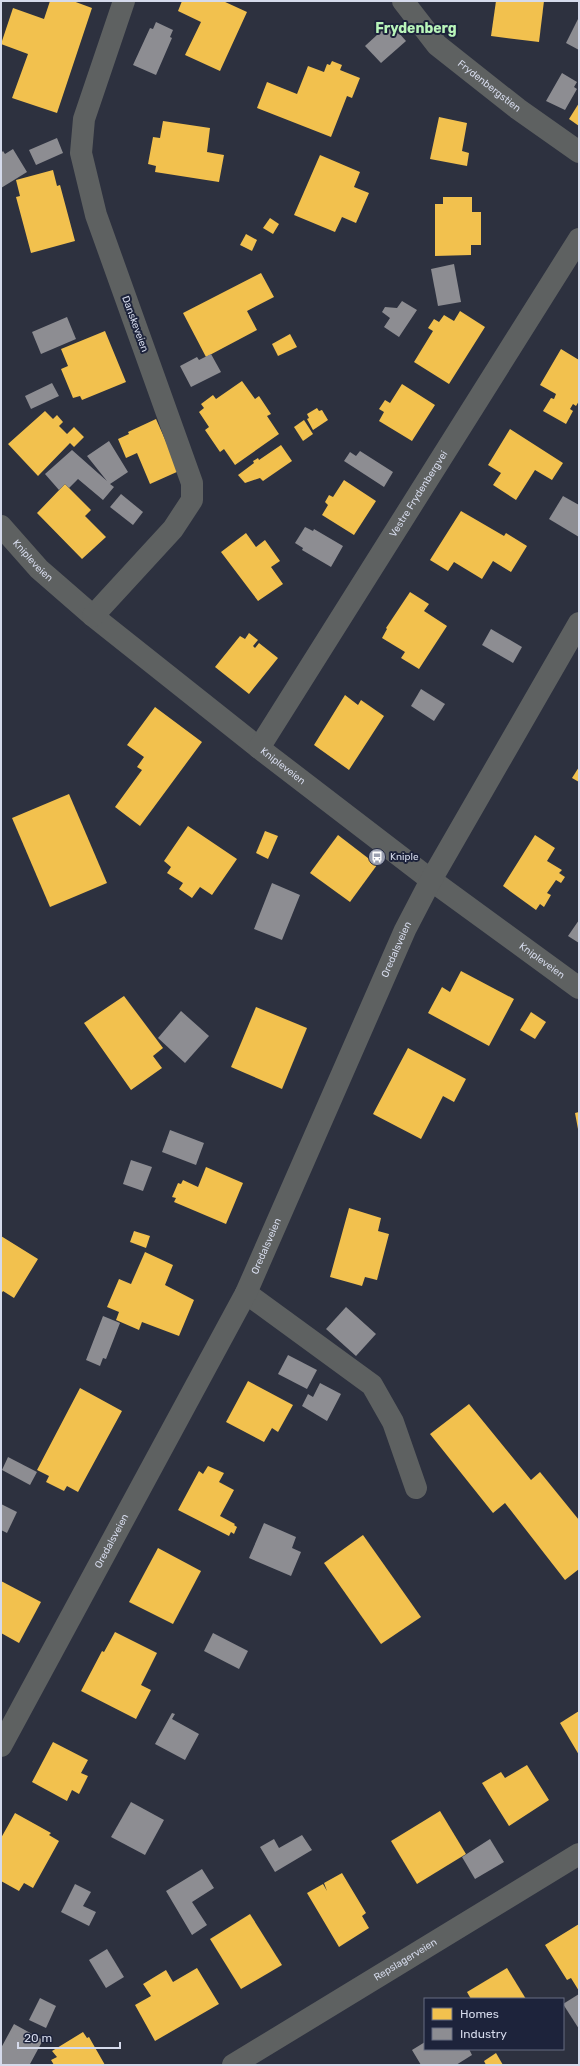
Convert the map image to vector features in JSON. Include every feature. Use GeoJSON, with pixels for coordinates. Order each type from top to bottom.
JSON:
{"type":"FeatureCollection","features":[{"type":"Feature","properties":{"kind":"street","name":"Danskeveien"},"geometry":{"type":"LineString","coordinates":[[93,616],[173,530],[192,500],[192,483],[96,215],[81,153],[84,119],[124,1]]}},
{"type":"Feature","properties":{"kind":"street","name":"Frydenbergstien"},"geometry":{"type":"LineString","coordinates":[[408,4],[437,45],[518,109],[579,152]]}},
{"type":"Feature","properties":{"kind":"street","name":"Vestre Frydenbergvei"},"geometry":{"type":"LineString","coordinates":[[259,748],[579,239]]}},
{"type":"Feature","properties":{"kind":"street","name":"Knipleveien"},"geometry":{"type":"LineString","coordinates":[[1,526],[39,569],[93,616],[259,748],[431,880],[579,988]]}},
{"type":"Feature","properties":{"kind":"street","name":"Oredalsveien"},"geometry":{"type":"LineString","coordinates":[[1,1746],[246,1293],[405,930],[431,880],[579,623]]}},
{"type":"Feature","properties":{"kind":"street"},"geometry":{"type":"LineString","coordinates":[[246,1293],[372,1385],[393,1422],[416,1488]]}},
{"type":"Feature","properties":{"kind":"street","name":"Repslagerveien"},"geometry":{"type":"LineString","coordinates":[[233,2065],[579,1854]]}},
{"type":"Feature","properties":{"kind":"building: Homes"},"geometry":{"type":"Polygon","coordinates":[[[50,1],[73,1],[92,8],[57,113],[12,98],[28,54],[1,44],[13,8],[44,19],[50,1]]]}},
{"type":"Feature","properties":{"kind":"building: Homes"},"geometry":{"type":"Polygon","coordinates":[[[182,1],[223,1],[247,12],[220,71],[185,55],[201,22],[178,11],[182,1]]]}},
{"type":"Feature","properties":{"kind":"building: Homes"},"geometry":{"type":"Polygon","coordinates":[[[496,1],[544,1],[539,42],[491,36],[496,1]]]}},
{"type":"Feature","properties":{"kind":"building: Homes"},"geometry":{"type":"Polygon","coordinates":[[[332,61],[342,65],[340,70],[360,78],[352,98],[347,96],[331,137],[257,108],[267,82],[297,94],[308,66],[324,72],[327,64],[330,65],[332,61]]]}},
{"type":"Feature","properties":{"kind":"building: Homes"},"geometry":{"type":"Polygon","coordinates":[[[579,103],[579,126],[569,119],[579,103]]]}},
{"type":"Feature","properties":{"kind":"building: Homes"},"geometry":{"type":"Polygon","coordinates":[[[439,117],[467,123],[462,151],[469,153],[467,166],[430,159],[439,117]]]}},
{"type":"Feature","properties":{"kind":"building: Homes"},"geometry":{"type":"Polygon","coordinates":[[[163,121],[210,128],[207,152],[224,155],[219,182],[155,172],[156,166],[148,164],[153,137],[160,138],[163,121]]]}},
{"type":"Feature","properties":{"kind":"building: Homes"},"geometry":{"type":"Polygon","coordinates":[[[320,155],[360,172],[354,187],[369,193],[356,223],[342,217],[335,232],[294,215],[320,155]]]}},
{"type":"Feature","properties":{"kind":"building: Homes"},"geometry":{"type":"Polygon","coordinates":[[[53,170],[57,186],[60,185],[75,241],[31,253],[16,197],[20,196],[16,180],[53,170]]]}},
{"type":"Feature","properties":{"kind":"building: Homes"},"geometry":{"type":"Polygon","coordinates":[[[443,197],[472,197],[472,212],[481,212],[481,245],[471,245],[471,255],[435,256],[435,204],[443,204],[443,197]]]}},
{"type":"Feature","properties":{"kind":"building: Homes"},"geometry":{"type":"Polygon","coordinates":[[[270,218],[279,224],[273,234],[263,228],[270,218]]]}},
{"type":"Feature","properties":{"kind":"building: Homes"},"geometry":{"type":"Polygon","coordinates":[[[246,234],[257,240],[252,251],[240,245],[246,234]]]}},
{"type":"Feature","properties":{"kind":"building: Homes"},"geometry":{"type":"Polygon","coordinates":[[[261,273],[274,297],[247,311],[257,330],[206,357],[183,313],[261,273]]]}},
{"type":"Feature","properties":{"kind":"building: Homes"},"geometry":{"type":"Polygon","coordinates":[[[460,311],[485,327],[449,384],[414,362],[433,331],[428,328],[434,319],[439,322],[444,315],[454,321],[460,311]]]}},
{"type":"Feature","properties":{"kind":"building: Homes"},"geometry":{"type":"Polygon","coordinates":[[[105,331],[126,382],[82,400],[80,396],[73,398],[61,369],[68,366],[61,349],[105,331]]]}},
{"type":"Feature","properties":{"kind":"building: Homes"},"geometry":{"type":"Polygon","coordinates":[[[290,334],[297,347],[278,356],[272,344],[290,334]]]}},
{"type":"Feature","properties":{"kind":"building: Homes"},"geometry":{"type":"Polygon","coordinates":[[[561,349],[579,360],[579,401],[576,406],[573,404],[570,409],[573,411],[566,424],[543,411],[551,398],[554,399],[556,394],[540,385],[561,349]]]}},
{"type":"Feature","properties":{"kind":"building: Homes"},"geometry":{"type":"Polygon","coordinates":[[[242,381],[255,399],[259,396],[271,414],[267,416],[279,434],[235,465],[224,449],[220,452],[205,430],[209,427],[199,412],[204,408],[201,404],[213,395],[216,399],[242,381]]]}},
{"type":"Feature","properties":{"kind":"building: Homes"},"geometry":{"type":"Polygon","coordinates":[[[402,384],[435,405],[412,441],[379,421],[384,412],[379,409],[385,400],[390,403],[402,384]]]}},
{"type":"Feature","properties":{"kind":"building: Homes"},"geometry":{"type":"Polygon","coordinates":[[[317,408],[319,411],[322,410],[328,420],[313,430],[307,419],[309,418],[307,414],[317,408]]]}},
{"type":"Feature","properties":{"kind":"building: Homes"},"geometry":{"type":"Polygon","coordinates":[[[45,411],[53,419],[57,415],[63,422],[59,426],[67,434],[74,427],[84,437],[74,447],[70,443],[38,476],[8,444],[45,411]]]}},
{"type":"Feature","properties":{"kind":"building: Homes"},"geometry":{"type":"Polygon","coordinates":[[[156,419],[179,471],[150,484],[137,453],[126,458],[118,439],[129,434],[128,432],[156,419]]]}},
{"type":"Feature","properties":{"kind":"building: Homes"},"geometry":{"type":"Polygon","coordinates":[[[304,420],[313,434],[303,441],[294,427],[304,420]]]}},
{"type":"Feature","properties":{"kind":"building: Homes"},"geometry":{"type":"Polygon","coordinates":[[[510,429],[563,463],[552,480],[535,470],[516,500],[493,485],[501,473],[488,465],[510,429]]]}},
{"type":"Feature","properties":{"kind":"building: Homes"},"geometry":{"type":"Polygon","coordinates":[[[281,445],[292,461],[263,481],[260,478],[245,483],[238,475],[254,463],[253,461],[258,458],[259,460],[281,445]]]}},
{"type":"Feature","properties":{"kind":"building: Homes"},"geometry":{"type":"Polygon","coordinates":[[[344,480],[376,501],[354,535],[322,515],[328,505],[325,502],[329,495],[333,497],[344,480]]]}},
{"type":"Feature","properties":{"kind":"building: Homes"},"geometry":{"type":"Polygon","coordinates":[[[65,484],[91,510],[85,516],[106,537],[82,559],[37,513],[65,484]]]}},
{"type":"Feature","properties":{"kind":"building: Homes"},"geometry":{"type":"Polygon","coordinates":[[[461,511],[504,536],[506,533],[527,546],[511,572],[493,561],[482,579],[454,562],[448,571],[430,560],[461,511]]]}},
{"type":"Feature","properties":{"kind":"building: Homes"},"geometry":{"type":"Polygon","coordinates":[[[246,533],[256,547],[265,540],[280,561],[271,567],[283,584],[258,601],[221,552],[246,533]]]}},
{"type":"Feature","properties":{"kind":"building: Homes"},"geometry":{"type":"Polygon","coordinates":[[[410,592],[429,604],[424,611],[447,626],[419,669],[401,658],[405,652],[382,638],[387,629],[386,628],[410,592]]]}},
{"type":"Feature","properties":{"kind":"building: Homes"},"geometry":{"type":"Polygon","coordinates":[[[249,633],[258,640],[253,646],[255,648],[259,643],[278,658],[249,694],[215,667],[240,636],[245,639],[249,633]]]}},
{"type":"Feature","properties":{"kind":"building: Homes"},"geometry":{"type":"Polygon","coordinates":[[[345,695],[358,705],[361,700],[384,716],[349,770],[314,745],[345,695]]]}},
{"type":"Feature","properties":{"kind":"building: Homes"},"geometry":{"type":"Polygon","coordinates":[[[155,707],[202,742],[140,826],[115,807],[142,770],[137,767],[144,757],[127,745],[155,707]]]}},
{"type":"Feature","properties":{"kind":"building: Homes"},"geometry":{"type":"Polygon","coordinates":[[[579,767],[579,782],[572,778],[579,767]]]}},
{"type":"Feature","properties":{"kind":"building: Homes"},"geometry":{"type":"Polygon","coordinates":[[[69,794],[107,883],[50,907],[12,818],[69,794]]]}},
{"type":"Feature","properties":{"kind":"building: Homes"},"geometry":{"type":"Polygon","coordinates":[[[188,826],[237,859],[212,895],[200,887],[192,898],[179,889],[183,883],[167,873],[171,867],[164,861],[188,826]]]}},
{"type":"Feature","properties":{"kind":"building: Homes"},"geometry":{"type":"Polygon","coordinates":[[[265,831],[278,836],[268,859],[256,853],[265,831]]]}},
{"type":"Feature","properties":{"kind":"building: Homes"},"geometry":{"type":"Polygon","coordinates":[[[338,835],[377,865],[350,902],[310,873],[338,835]]]}},
{"type":"Feature","properties":{"kind":"building: Homes"},"geometry":{"type":"Polygon","coordinates":[[[535,835],[555,848],[547,861],[562,870],[559,873],[565,877],[561,883],[556,880],[547,893],[551,895],[544,907],[540,904],[536,910],[503,886],[535,835]]]}},
{"type":"Feature","properties":{"kind":"building: Homes"},"geometry":{"type":"Polygon","coordinates":[[[461,971],[514,999],[489,1046],[428,1013],[442,987],[450,992],[461,971]]]}},
{"type":"Feature","properties":{"kind":"building: Homes"},"geometry":{"type":"Polygon","coordinates":[[[124,996],[163,1048],[153,1056],[162,1068],[131,1090],[84,1023],[124,996]]]}},
{"type":"Feature","properties":{"kind":"building: Homes"},"geometry":{"type":"Polygon","coordinates":[[[256,1007],[307,1028],[282,1089],[231,1067],[256,1007]]]}},
{"type":"Feature","properties":{"kind":"building: Homes"},"geometry":{"type":"Polygon","coordinates":[[[531,1012],[546,1022],[535,1039],[520,1030],[531,1012]]]}},
{"type":"Feature","properties":{"kind":"building: Homes"},"geometry":{"type":"Polygon","coordinates":[[[408,1048],[466,1079],[454,1102],[443,1096],[421,1139],[373,1114],[408,1048]]]}},
{"type":"Feature","properties":{"kind":"building: Homes"},"geometry":{"type":"Polygon","coordinates":[[[579,1112],[579,1128],[578,1129],[575,1113],[579,1112]]]}},
{"type":"Feature","properties":{"kind":"building: Homes"},"geometry":{"type":"Polygon","coordinates":[[[206,1167],[243,1183],[226,1224],[174,1202],[176,1198],[172,1197],[178,1183],[181,1184],[183,1180],[198,1187],[206,1167]]]}},
{"type":"Feature","properties":{"kind":"building: Homes"},"geometry":{"type":"Polygon","coordinates":[[[349,1208],[381,1218],[378,1231],[389,1234],[377,1280],[365,1277],[362,1286],[330,1277],[349,1208]]]}},
{"type":"Feature","properties":{"kind":"building: Homes"},"geometry":{"type":"Polygon","coordinates":[[[134,1231],[150,1236],[146,1248],[130,1242],[134,1231]]]}},
{"type":"Feature","properties":{"kind":"building: Homes"},"geometry":{"type":"Polygon","coordinates":[[[1,1236],[38,1259],[14,1298],[3,1291],[1,1294],[1,1236]]]}},
{"type":"Feature","properties":{"kind":"building: Homes"},"geometry":{"type":"Polygon","coordinates":[[[145,1252],[173,1265],[165,1285],[194,1300],[179,1336],[142,1322],[139,1330],[116,1320],[119,1312],[107,1307],[119,1279],[131,1284],[145,1252]]]}},
{"type":"Feature","properties":{"kind":"building: Homes"},"geometry":{"type":"Polygon","coordinates":[[[248,1381],[293,1405],[278,1432],[272,1428],[264,1442],[226,1422],[248,1381]]]}},
{"type":"Feature","properties":{"kind":"building: Homes"},"geometry":{"type":"Polygon","coordinates":[[[80,1388],[122,1411],[78,1492],[67,1486],[64,1491],[46,1482],[49,1476],[37,1470],[80,1388]]]}},
{"type":"Feature","properties":{"kind":"building: Homes"},"geometry":{"type":"Polygon","coordinates":[[[469,1404],[531,1480],[540,1472],[579,1520],[579,1569],[565,1580],[505,1503],[493,1513],[430,1434],[469,1404]]]}},
{"type":"Feature","properties":{"kind":"building: Homes"},"geometry":{"type":"Polygon","coordinates":[[[208,1466],[224,1473],[219,1482],[234,1490],[220,1516],[235,1524],[234,1525],[237,1527],[234,1534],[231,1532],[229,1536],[178,1510],[199,1471],[203,1474],[208,1466]]]}},
{"type":"Feature","properties":{"kind":"building: Homes"},"geometry":{"type":"Polygon","coordinates":[[[363,1535],[421,1617],[381,1644],[324,1563],[363,1535]]]}},
{"type":"Feature","properties":{"kind":"building: Homes"},"geometry":{"type":"Polygon","coordinates":[[[158,1548],[201,1571],[173,1624],[129,1602],[158,1548]]]}},
{"type":"Feature","properties":{"kind":"building: Homes"},"geometry":{"type":"Polygon","coordinates":[[[1,1581],[41,1602],[19,1643],[1,1633],[1,1581]]]}},
{"type":"Feature","properties":{"kind":"building: Homes"},"geometry":{"type":"Polygon","coordinates":[[[115,1632],[157,1653],[141,1685],[151,1690],[136,1719],[81,1691],[102,1651],[104,1652],[115,1632]]]}},
{"type":"Feature","properties":{"kind":"building: Homes"},"geometry":{"type":"Polygon","coordinates":[[[579,1711],[579,1755],[560,1723],[579,1711]]]}},
{"type":"Feature","properties":{"kind":"building: Homes"},"geometry":{"type":"Polygon","coordinates":[[[53,1742],[88,1760],[81,1773],[88,1776],[79,1794],[72,1790],[67,1801],[32,1782],[53,1742]]]}},
{"type":"Feature","properties":{"kind":"building: Homes"},"geometry":{"type":"Polygon","coordinates":[[[527,1765],[549,1800],[509,1826],[482,1783],[501,1772],[505,1778],[527,1765]]]}},
{"type":"Feature","properties":{"kind":"building: Homes"},"geometry":{"type":"Polygon","coordinates":[[[440,1811],[466,1854],[417,1884],[391,1841],[440,1811]]]}},
{"type":"Feature","properties":{"kind":"building: Homes"},"geometry":{"type":"Polygon","coordinates":[[[15,1813],[51,1833],[49,1835],[59,1841],[33,1888],[24,1883],[19,1891],[1,1881],[1,1838],[15,1813]]]}},
{"type":"Feature","properties":{"kind":"building: Homes"},"geometry":{"type":"Polygon","coordinates":[[[342,1873],[366,1913],[362,1916],[369,1928],[339,1947],[307,1893],[323,1884],[327,1891],[324,1883],[342,1873]]]}},
{"type":"Feature","properties":{"kind":"building: Homes"},"geometry":{"type":"Polygon","coordinates":[[[250,1914],[282,1965],[241,1989],[210,1939],[250,1914]]]}},
{"type":"Feature","properties":{"kind":"building: Homes"},"geometry":{"type":"Polygon","coordinates":[[[579,1924],[579,1991],[571,1978],[567,1980],[545,1945],[579,1924]]]}},
{"type":"Feature","properties":{"kind":"building: Homes"},"geometry":{"type":"Polygon","coordinates":[[[197,1968],[219,2004],[155,2041],[135,2005],[151,1996],[143,1984],[166,1970],[173,1982],[197,1968]]]}},
{"type":"Feature","properties":{"kind":"building: Homes"},"geometry":{"type":"Polygon","coordinates":[[[507,1968],[525,1998],[470,1998],[467,1992],[507,1968]]]}},
{"type":"Feature","properties":{"kind":"building: Homes"},"geometry":{"type":"Polygon","coordinates":[[[83,2032],[87,2038],[89,2037],[105,2065],[54,2065],[51,2060],[57,2057],[52,2051],[83,2032]]]}},
{"type":"Feature","properties":{"kind":"building: Homes"},"geometry":{"type":"Polygon","coordinates":[[[496,2053],[503,2065],[486,2065],[484,2061],[496,2053]]]}},
{"type":"Feature","properties":{"kind":"building: Industry"},"geometry":{"type":"Polygon","coordinates":[[[579,17],[579,50],[566,43],[579,17]]]}},
{"type":"Feature","properties":{"kind":"building: Industry"},"geometry":{"type":"Polygon","coordinates":[[[156,22],[173,30],[170,37],[172,38],[156,75],[133,65],[150,28],[153,29],[156,22]]]}},
{"type":"Feature","properties":{"kind":"building: Industry"},"geometry":{"type":"Polygon","coordinates":[[[390,23],[406,41],[381,63],[365,46],[390,23]]]}},
{"type":"Feature","properties":{"kind":"building: Industry"},"geometry":{"type":"Polygon","coordinates":[[[562,73],[577,82],[574,87],[577,89],[565,110],[546,101],[562,73]]]}},
{"type":"Feature","properties":{"kind":"building: Industry"},"geometry":{"type":"Polygon","coordinates":[[[57,138],[63,153],[36,165],[29,150],[57,138]]]}},
{"type":"Feature","properties":{"kind":"building: Industry"},"geometry":{"type":"Polygon","coordinates":[[[13,149],[27,172],[1,188],[1,153],[3,151],[5,154],[13,149]]]}},
{"type":"Feature","properties":{"kind":"building: Industry"},"geometry":{"type":"Polygon","coordinates":[[[454,264],[461,302],[438,306],[431,269],[454,264]]]}},
{"type":"Feature","properties":{"kind":"building: Industry"},"geometry":{"type":"Polygon","coordinates":[[[402,301],[417,310],[399,337],[384,327],[390,318],[382,312],[385,307],[397,308],[402,301]]]}},
{"type":"Feature","properties":{"kind":"building: Industry"},"geometry":{"type":"Polygon","coordinates":[[[67,317],[76,339],[41,354],[32,332],[67,317]]]}},
{"type":"Feature","properties":{"kind":"building: Industry"},"geometry":{"type":"Polygon","coordinates":[[[211,354],[221,372],[191,387],[180,366],[197,357],[199,360],[211,354]]]}},
{"type":"Feature","properties":{"kind":"building: Industry"},"geometry":{"type":"Polygon","coordinates":[[[52,383],[59,396],[31,409],[25,396],[52,383]]]}},
{"type":"Feature","properties":{"kind":"building: Industry"},"geometry":{"type":"Polygon","coordinates":[[[109,441],[128,472],[110,484],[114,487],[103,500],[78,479],[69,488],[65,484],[59,490],[45,474],[72,450],[107,481],[87,456],[109,441]]]}},
{"type":"Feature","properties":{"kind":"building: Industry"},"geometry":{"type":"Polygon","coordinates":[[[360,451],[393,472],[384,487],[344,461],[350,452],[356,456],[360,451]]]}},
{"type":"Feature","properties":{"kind":"building: Industry"},"geometry":{"type":"Polygon","coordinates":[[[121,494],[143,512],[133,525],[110,507],[121,494]]]}},
{"type":"Feature","properties":{"kind":"building: Industry"},"geometry":{"type":"Polygon","coordinates":[[[563,496],[579,505],[579,537],[549,519],[563,496]]]}},
{"type":"Feature","properties":{"kind":"building: Industry"},"geometry":{"type":"Polygon","coordinates":[[[305,527],[313,531],[314,529],[343,546],[331,567],[302,550],[303,548],[295,543],[305,527]]]}},
{"type":"Feature","properties":{"kind":"building: Industry"},"geometry":{"type":"Polygon","coordinates":[[[491,629],[522,647],[513,663],[482,645],[491,629]]]}},
{"type":"Feature","properties":{"kind":"building: Industry"},"geometry":{"type":"Polygon","coordinates":[[[421,689],[445,704],[434,721],[411,706],[421,689]]]}},
{"type":"Feature","properties":{"kind":"building: Industry"},"geometry":{"type":"Polygon","coordinates":[[[272,883],[300,895],[282,940],[254,929],[272,883]]]}},
{"type":"Feature","properties":{"kind":"building: Industry"},"geometry":{"type":"Polygon","coordinates":[[[579,920],[579,943],[568,936],[579,920]]]}},
{"type":"Feature","properties":{"kind":"building: Industry"},"geometry":{"type":"Polygon","coordinates":[[[181,1011],[209,1036],[185,1063],[158,1038],[181,1011]]]}},
{"type":"Feature","properties":{"kind":"building: Industry"},"geometry":{"type":"Polygon","coordinates":[[[170,1130],[204,1143],[196,1165],[162,1152],[170,1130]]]}},
{"type":"Feature","properties":{"kind":"building: Industry"},"geometry":{"type":"Polygon","coordinates":[[[131,1160],[152,1167],[143,1191],[123,1184],[131,1160]]]}},
{"type":"Feature","properties":{"kind":"building: Industry"},"geometry":{"type":"Polygon","coordinates":[[[346,1307],[376,1334],[356,1356],[326,1329],[346,1307]]]}},
{"type":"Feature","properties":{"kind":"building: Industry"},"geometry":{"type":"Polygon","coordinates":[[[103,1316],[120,1323],[106,1359],[103,1358],[100,1366],[86,1360],[103,1316]]]}},
{"type":"Feature","properties":{"kind":"building: Industry"},"geometry":{"type":"Polygon","coordinates":[[[288,1355],[317,1370],[307,1389],[278,1374],[288,1355]]]}},
{"type":"Feature","properties":{"kind":"building: Industry"},"geometry":{"type":"Polygon","coordinates":[[[320,1383],[341,1394],[327,1421],[302,1406],[308,1394],[313,1397],[320,1383]]]}},
{"type":"Feature","properties":{"kind":"building: Industry"},"geometry":{"type":"Polygon","coordinates":[[[8,1457],[37,1472],[30,1485],[2,1470],[8,1457]]]}},
{"type":"Feature","properties":{"kind":"building: Industry"},"geometry":{"type":"Polygon","coordinates":[[[1,1504],[17,1512],[7,1533],[1,1530],[1,1504]]]}},
{"type":"Feature","properties":{"kind":"building: Industry"},"geometry":{"type":"Polygon","coordinates":[[[264,1523],[296,1537],[292,1548],[301,1552],[291,1576],[249,1558],[264,1523]]]}},
{"type":"Feature","properties":{"kind":"building: Industry"},"geometry":{"type":"Polygon","coordinates":[[[213,1633],[248,1651],[239,1669],[204,1651],[213,1633]]]}},
{"type":"Feature","properties":{"kind":"building: Industry"},"geometry":{"type":"Polygon","coordinates":[[[172,1713],[175,1714],[172,1719],[199,1734],[185,1760],[155,1744],[172,1713]]]}},
{"type":"Feature","properties":{"kind":"building: Industry"},"geometry":{"type":"Polygon","coordinates":[[[131,1802],[164,1820],[145,1855],[111,1837],[131,1802]]]}},
{"type":"Feature","properties":{"kind":"building: Industry"},"geometry":{"type":"Polygon","coordinates":[[[302,1835],[312,1850],[275,1872],[260,1847],[274,1839],[279,1848],[302,1835]]]}},
{"type":"Feature","properties":{"kind":"building: Industry"},"geometry":{"type":"Polygon","coordinates":[[[490,1839],[504,1862],[475,1879],[462,1857],[490,1839]]]}},
{"type":"Feature","properties":{"kind":"building: Industry"},"geometry":{"type":"Polygon","coordinates":[[[202,1869],[214,1888],[192,1902],[207,1925],[192,1935],[166,1891],[202,1869]]]}},
{"type":"Feature","properties":{"kind":"building: Industry"},"geometry":{"type":"Polygon","coordinates":[[[75,1884],[91,1892],[83,1906],[96,1912],[89,1926],[61,1912],[75,1884]]]}},
{"type":"Feature","properties":{"kind":"building: Industry"},"geometry":{"type":"Polygon","coordinates":[[[107,1949],[124,1977],[106,1988],[89,1960],[107,1949]]]}},
{"type":"Feature","properties":{"kind":"building: Industry"},"geometry":{"type":"Polygon","coordinates":[[[579,1994],[579,2029],[564,2006],[564,2003],[579,1994]]]}},
{"type":"Feature","properties":{"kind":"building: Industry"},"geometry":{"type":"Polygon","coordinates":[[[40,1998],[56,2006],[46,2028],[29,2020],[40,1998]]]}},
{"type":"Feature","properties":{"kind":"building: Industry"},"geometry":{"type":"Polygon","coordinates":[[[14,2024],[43,2040],[30,2064],[33,2065],[1,2065],[1,2048],[14,2024]]]}},
{"type":"Feature","properties":{"kind":"building: Industry"},"geometry":{"type":"Polygon","coordinates":[[[424,2043],[424,2050],[470,2050],[472,2055],[456,2065],[421,2065],[412,2050],[424,2043]]]}},
{"type":"Feature","properties":{"kind":"place","name":"Kniple"},"geometry":{"type":"Point","coordinates":[377,857]}},
{"type":"Feature","properties":{"kind":"district","name":"Frydenberg"},"geometry":{"type":"Point","coordinates":[416,28]}}]}
